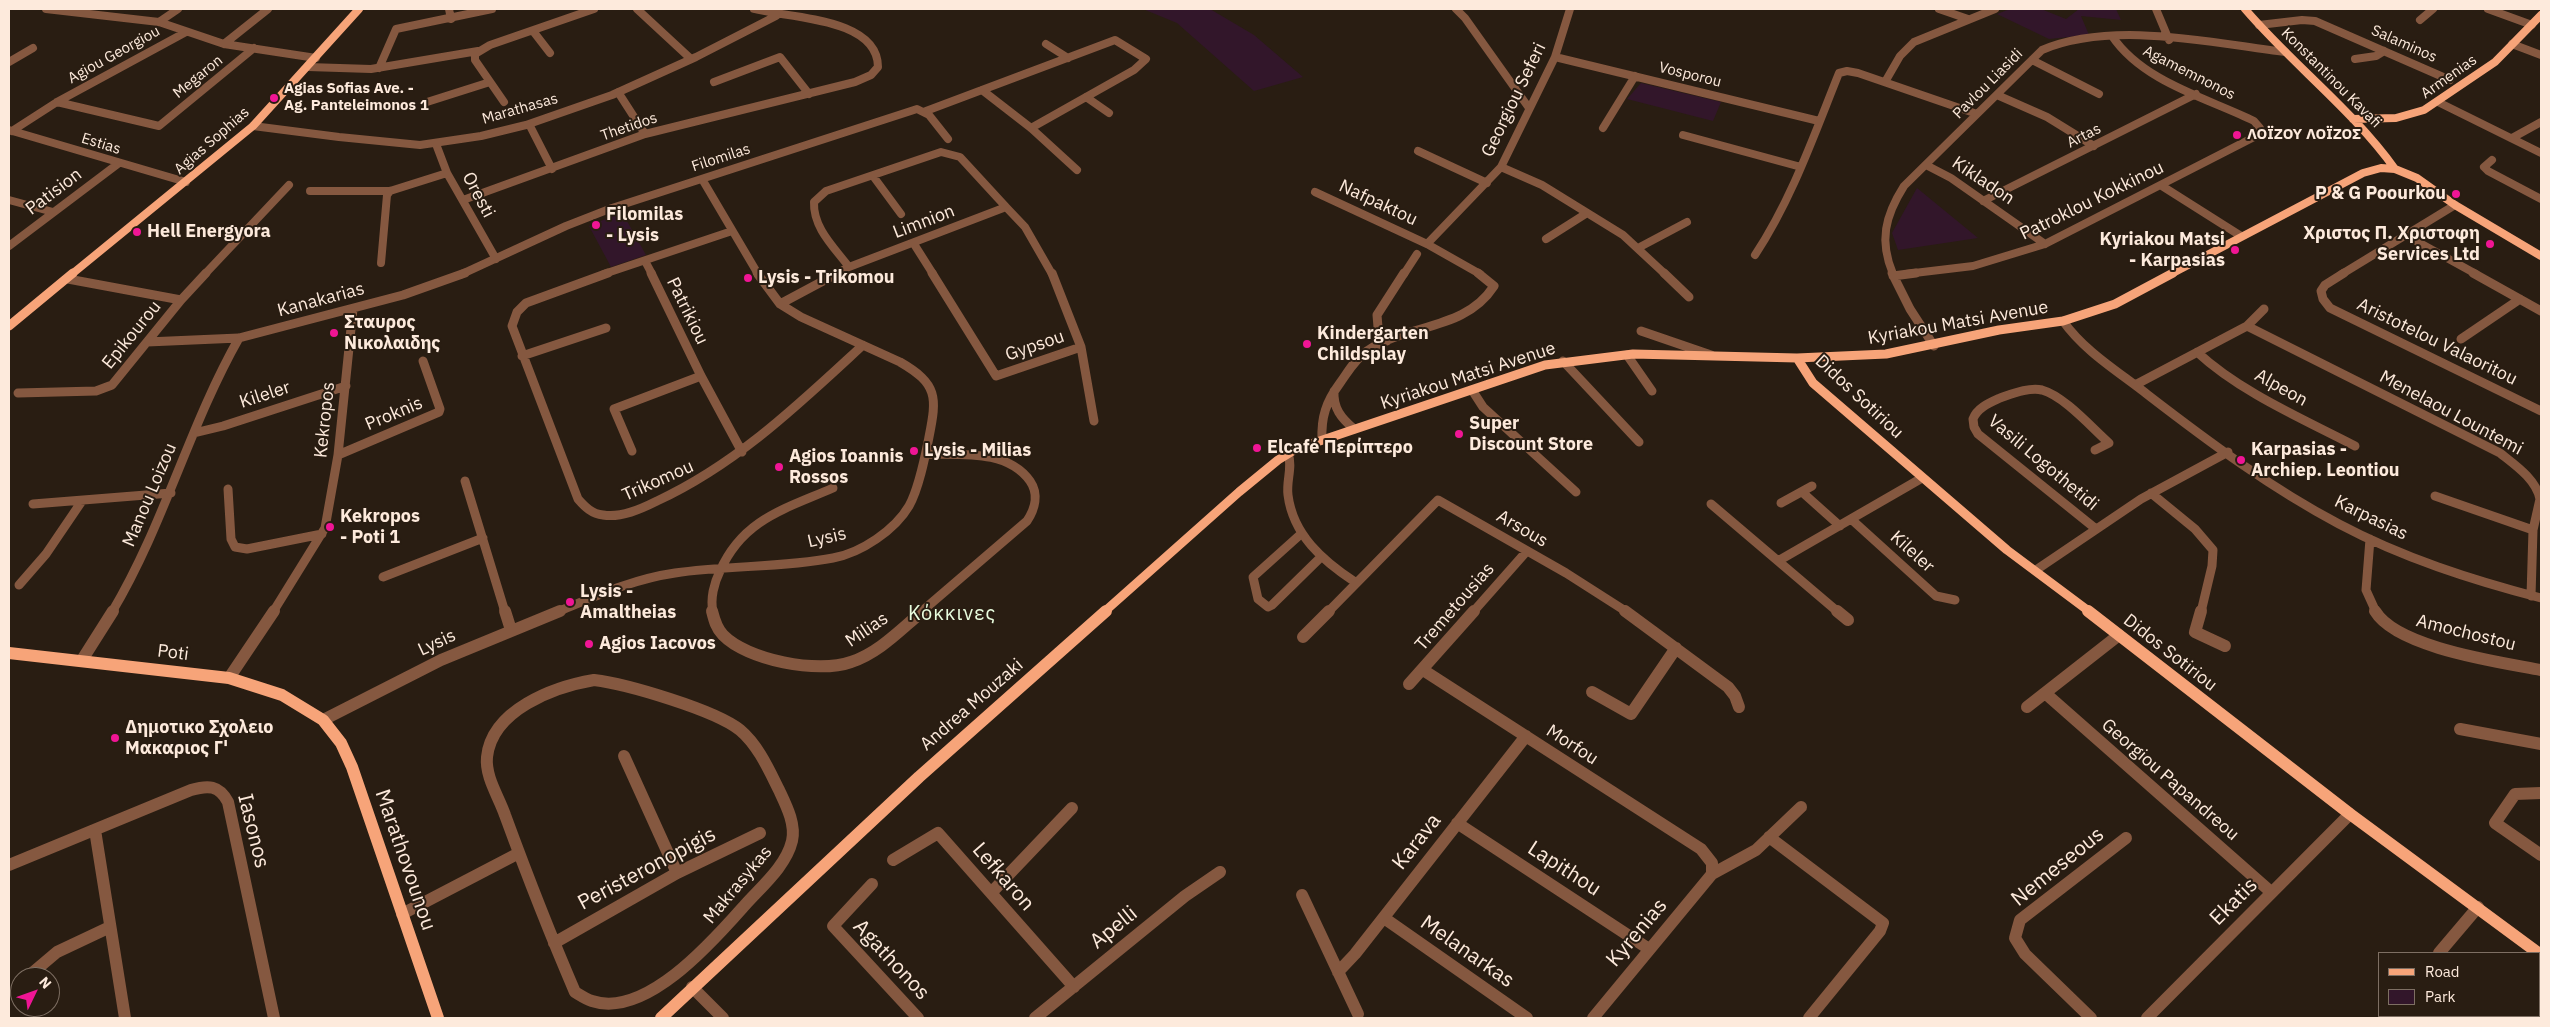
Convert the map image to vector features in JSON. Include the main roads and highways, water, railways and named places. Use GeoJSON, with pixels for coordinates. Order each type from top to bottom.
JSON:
{"type":"FeatureCollection","features":[{"type":"Feature","properties":{"kind":"place","name":"Agias Sofias Ave. - Ag. Panteleimonos 1"},"geometry":{"type":"Point","coordinates":[274,98]}},
{"type":"Feature","properties":{"kind":"place","name":"ΛΟΪΖΟΥ ΛΟΪΖΟΣ"},"geometry":{"type":"Point","coordinates":[2237,135]}},
{"type":"Feature","properties":{"kind":"place","name":"P & G Poourkou"},"geometry":{"type":"Point","coordinates":[2456,194]}},
{"type":"Feature","properties":{"kind":"place","name":"Filomilas - Lysis"},"geometry":{"type":"Point","coordinates":[596,225]}},
{"type":"Feature","properties":{"kind":"place","name":"Hell Energyora"},"geometry":{"type":"Point","coordinates":[137,232]}},
{"type":"Feature","properties":{"kind":"place","name":"Χριστος Π. Χριστοφη Services Ltd"},"geometry":{"type":"Point","coordinates":[2490,244]}},
{"type":"Feature","properties":{"kind":"place","name":"Kyriakou Matsi - Karpasias"},"geometry":{"type":"Point","coordinates":[2235,250]}},
{"type":"Feature","properties":{"kind":"place","name":"Lysis - Trikomou"},"geometry":{"type":"Point","coordinates":[748,278]}},
{"type":"Feature","properties":{"kind":"place","name":"Σταυρος Νικολαιδης"},"geometry":{"type":"Point","coordinates":[334,333]}},
{"type":"Feature","properties":{"kind":"place","name":"Kindergarten Childsplay"},"geometry":{"type":"Point","coordinates":[1307,344]}},
{"type":"Feature","properties":{"kind":"place","name":"Super Discount Store"},"geometry":{"type":"Point","coordinates":[1459,434]}},
{"type":"Feature","properties":{"kind":"place","name":"Elcafé Περίπτερο"},"geometry":{"type":"Point","coordinates":[1257,448]}},
{"type":"Feature","properties":{"kind":"place","name":"Lysis - Milias"},"geometry":{"type":"Point","coordinates":[914,451]}},
{"type":"Feature","properties":{"kind":"place","name":"Karpasias - Archiep. Leontiou"},"geometry":{"type":"Point","coordinates":[2241,460]}},
{"type":"Feature","properties":{"kind":"place","name":"Agios Ioannis Rossos"},"geometry":{"type":"Point","coordinates":[779,467]}},
{"type":"Feature","properties":{"kind":"place","name":"Kekropos - Poti 1"},"geometry":{"type":"Point","coordinates":[330,527]}},
{"type":"Feature","properties":{"kind":"place","name":"Lysis - Amaltheias"},"geometry":{"type":"Point","coordinates":[570,602]}},
{"type":"Feature","properties":{"kind":"place","name":"Agios Iacovos"},"geometry":{"type":"Point","coordinates":[589,644]}},
{"type":"Feature","properties":{"kind":"place","name":"Δημοτικο Σχολειο Μακαριος Γ'"},"geometry":{"type":"Point","coordinates":[115,738]}},
{"type":"Feature","properties":{"kind":"district","name":"Κόκκινες"},"geometry":{"type":"Point","coordinates":[952,614]}}]}
